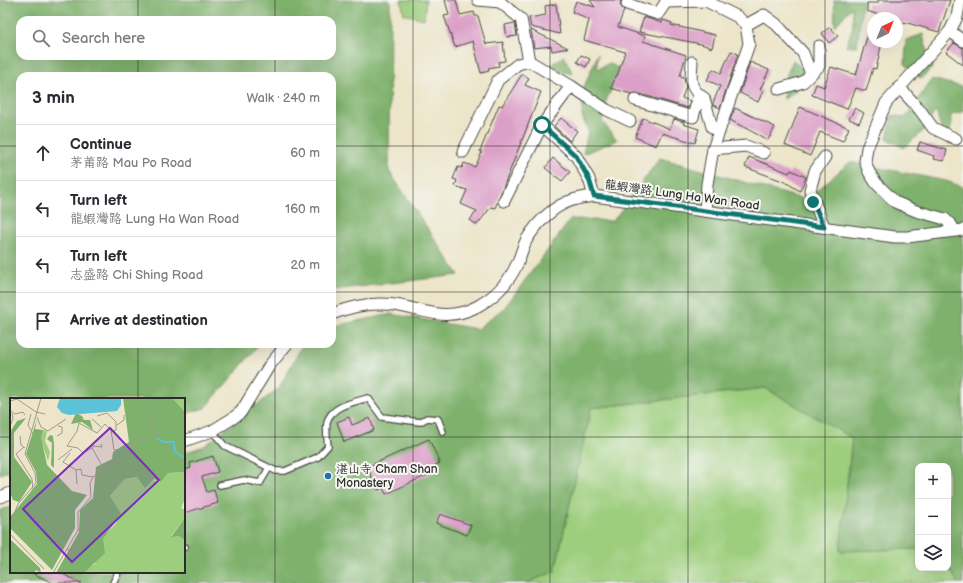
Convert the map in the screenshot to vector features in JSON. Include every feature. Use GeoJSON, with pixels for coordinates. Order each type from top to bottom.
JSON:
{"type":"FeatureCollection","features":[{"type":"Feature","properties":{"kind":"street"},"geometry":{"type":"LineString","coordinates":[[478,0],[500,1],[521,19],[529,61]]}},
{"type":"Feature","properties":{"kind":"street"},"geometry":{"type":"LineString","coordinates":[[959,231],[945,219],[916,211],[895,202],[876,183],[867,168],[865,161],[867,148],[880,115],[888,100],[950,31],[957,17],[960,0]]}},
{"type":"Feature","properties":{"kind":"street"},"geometry":{"type":"LineString","coordinates":[[627,4],[658,14],[666,1],[706,1],[738,17],[746,25],[750,44],[714,149],[707,184],[705,211]]}},
{"type":"Feature","properties":{"kind":"street"},"geometry":{"type":"LineString","coordinates":[[746,25],[764,15],[776,24],[803,53],[811,74]]}},
{"type":"Feature","properties":{"kind":"street"},"geometry":{"type":"LineString","coordinates":[[950,31],[963,42]]}},
{"type":"Feature","properties":{"kind":"street"},"geometry":{"type":"LineString","coordinates":[[779,89],[803,82],[819,66],[819,46]]}},
{"type":"Feature","properties":{"kind":"street"},"geometry":{"type":"LineString","coordinates":[[463,152],[498,80],[518,64],[529,61],[607,110],[630,121]]}},
{"type":"Feature","properties":{"kind":"street"},"geometry":{"type":"LineString","coordinates":[[692,62],[691,82],[696,92],[704,98],[712,127],[719,132]]}},
{"type":"Feature","properties":{"kind":"street"},"geometry":{"type":"LineString","coordinates":[[504,201],[542,125],[571,86]]}},
{"type":"Feature","properties":{"kind":"street"},"geometry":{"type":"LineString","coordinates":[[899,87],[913,101],[933,128],[956,139]]}},
{"type":"Feature","properties":{"kind":"street"},"geometry":{"type":"LineString","coordinates":[[635,100],[693,117],[699,94]]}},
{"type":"Feature","properties":{"kind":"street"},"geometry":{"type":"LineString","coordinates":[[542,125],[576,156],[589,179],[594,196]]}},
{"type":"Feature","properties":{"kind":"street"},"geometry":{"type":"LineString","coordinates":[[714,149],[746,146],[764,153]]}},
{"type":"Feature","properties":{"kind":"street"},"geometry":{"type":"LineString","coordinates":[[824,227],[810,190],[815,171],[825,157]]}},
{"type":"Feature","properties":{"kind":"street","name":"龍蝦灣路 Lung Ha Wan Road"},"geometry":{"type":"LineString","coordinates":[[336,313],[360,306],[382,304],[394,305],[433,314],[450,314],[468,310],[486,301],[505,284],[513,272],[527,240],[540,222],[555,209],[571,200],[594,196],[901,237],[959,231]]}},
{"type":"Feature","properties":{"kind":"street"},"geometry":{"type":"LineString","coordinates":[[185,441],[212,431],[241,412],[269,366],[284,348]]}},
{"type":"Feature","properties":{"kind":"street"},"geometry":{"type":"LineString","coordinates":[[0,496],[10,493]]}},
{"type":"Feature","properties":{"kind":"lane"},"geometry":{"type":"LineString","coordinates":[[212,431],[225,446],[276,471],[285,471],[318,457],[328,446],[327,423],[331,413],[344,405],[368,398],[382,418],[420,422],[427,418],[438,419],[443,432]]}},
{"type":"Feature","properties":{"kind":"lane"},"geometry":{"type":"LineString","coordinates":[[220,485],[244,480],[260,483],[269,468]]}},
{"type":"Feature","properties":{"kind":"lane"},"geometry":{"type":"LineString","coordinates":[[113,583],[118,573]]}},
{"type":"Feature","properties":{"kind":"green space"},"geometry":{"type":"Polygon","coordinates":[[[0,0],[390,0],[389,171],[459,275],[336,290],[336,72],[16,72],[16,348],[257,348],[205,408],[185,414],[185,398],[10,398],[10,470],[0,474],[0,0]]]}},
{"type":"Feature","properties":{"kind":"green space"},"geometry":{"type":"Polygon","coordinates":[[[401,0],[426,0],[424,19],[404,14],[401,0]]]}},
{"type":"Feature","properties":{"kind":"green space"},"geometry":{"type":"Polygon","coordinates":[[[834,0],[863,0],[857,46],[846,47],[853,26],[852,7],[835,26],[834,0]]]}},
{"type":"Feature","properties":{"kind":"green space"},"geometry":{"type":"Polygon","coordinates":[[[923,34],[932,68],[921,79],[905,64],[906,40],[923,34]]]}},
{"type":"Feature","properties":{"kind":"green space"},"geometry":{"type":"Polygon","coordinates":[[[598,54],[597,69],[610,63],[622,71],[607,98],[602,121],[617,140],[583,154],[588,131],[582,116],[583,89],[598,54]]]}},
{"type":"Feature","properties":{"kind":"green space"},"geometry":{"type":"Polygon","coordinates":[[[564,56],[573,74],[559,71],[552,64],[564,56]]]}},
{"type":"Feature","properties":{"kind":"green space"},"geometry":{"type":"Polygon","coordinates":[[[793,60],[805,71],[798,89],[784,99],[785,79],[793,60]]]}},
{"type":"Feature","properties":{"kind":"green space"},"geometry":{"type":"Polygon","coordinates":[[[932,79],[963,87],[963,112],[951,115],[950,144],[944,139],[936,110],[923,131],[904,148],[887,139],[892,115],[905,118],[932,79]]]}},
{"type":"Feature","properties":{"kind":"green space"},"geometry":{"type":"Polygon","coordinates":[[[660,158],[806,200],[850,162],[946,181],[963,187],[963,583],[958,583],[951,571],[951,463],[915,463],[915,549],[840,551],[852,438],[765,388],[591,408],[555,571],[527,583],[0,583],[0,510],[10,507],[10,573],[185,573],[185,453],[204,446],[279,388],[301,348],[336,348],[336,326],[391,314],[477,329],[505,307],[571,219],[613,221],[660,158]]]}},
{"type":"Feature","properties":{"kind":"green space"},"geometry":{"type":"Polygon","coordinates":[[[766,388],[852,438],[840,551],[915,549],[915,571],[951,571],[958,583],[527,583],[555,571],[591,408],[766,388]]]}},
{"type":"Feature","properties":{"kind":"building"},"geometry":{"type":"Polygon","coordinates":[[[445,0],[456,0],[460,15],[474,12],[475,16],[478,16],[486,44],[503,42],[505,61],[498,62],[499,66],[488,68],[489,71],[481,73],[473,41],[455,47],[444,16],[449,15],[445,0]]]}},
{"type":"Feature","properties":{"kind":"building"},"geometry":{"type":"Polygon","coordinates":[[[590,0],[621,0],[620,5],[624,10],[618,27],[645,36],[643,41],[686,55],[680,76],[684,77],[686,87],[682,98],[690,101],[688,108],[637,93],[631,94],[611,88],[617,76],[625,52],[584,40],[589,20],[572,12],[576,1],[595,7],[590,0]]]}},
{"type":"Feature","properties":{"kind":"building"},"geometry":{"type":"Polygon","coordinates":[[[878,0],[950,0],[939,32],[904,22],[903,24],[903,12],[867,11],[867,3],[878,3],[878,0]]]}},
{"type":"Feature","properties":{"kind":"building"},"geometry":{"type":"Polygon","coordinates":[[[556,4],[560,34],[531,27],[529,18],[546,15],[545,6],[556,4]]]}},
{"type":"Feature","properties":{"kind":"building"},"geometry":{"type":"Polygon","coordinates":[[[644,17],[662,23],[663,20],[672,23],[671,25],[715,35],[712,48],[701,44],[639,32],[644,17]]]}},
{"type":"Feature","properties":{"kind":"building"},"geometry":{"type":"Polygon","coordinates":[[[515,23],[517,36],[507,37],[505,25],[515,23]]]}},
{"type":"Feature","properties":{"kind":"building"},"geometry":{"type":"Polygon","coordinates":[[[830,27],[838,36],[829,43],[822,33],[830,27]]]}},
{"type":"Feature","properties":{"kind":"building"},"geometry":{"type":"Polygon","coordinates":[[[531,30],[568,48],[552,51],[551,46],[534,48],[531,30]]]}},
{"type":"Feature","properties":{"kind":"building"},"geometry":{"type":"Polygon","coordinates":[[[867,37],[867,48],[881,48],[876,69],[873,68],[866,91],[856,88],[847,109],[812,95],[816,84],[824,87],[831,67],[856,75],[867,37]]]}},
{"type":"Feature","properties":{"kind":"building"},"geometry":{"type":"Polygon","coordinates":[[[954,43],[963,48],[963,65],[946,52],[954,43]]]}},
{"type":"Feature","properties":{"kind":"building"},"geometry":{"type":"Polygon","coordinates":[[[731,51],[738,54],[720,108],[713,105],[713,103],[720,86],[707,80],[713,69],[721,73],[731,51]]]}},
{"type":"Feature","properties":{"kind":"building"},"geometry":{"type":"Polygon","coordinates":[[[581,55],[590,59],[586,67],[577,62],[581,55]]]}},
{"type":"Feature","properties":{"kind":"building"},"geometry":{"type":"Polygon","coordinates":[[[750,62],[769,70],[760,90],[763,91],[758,102],[740,93],[750,62]]]}},
{"type":"Feature","properties":{"kind":"building"},"geometry":{"type":"Polygon","coordinates":[[[522,74],[529,78],[525,85],[541,92],[495,208],[491,207],[477,225],[470,220],[477,211],[461,204],[467,190],[455,186],[457,180],[453,179],[458,167],[462,168],[464,163],[475,167],[499,105],[502,106],[522,74]]]}},
{"type":"Feature","properties":{"kind":"building"},"geometry":{"type":"Polygon","coordinates":[[[800,107],[849,128],[843,141],[820,132],[810,156],[785,145],[800,107]]]}},
{"type":"Feature","properties":{"kind":"building"},"geometry":{"type":"Polygon","coordinates":[[[735,108],[775,127],[768,140],[730,120],[735,108]]]}},
{"type":"Feature","properties":{"kind":"building"},"geometry":{"type":"Polygon","coordinates":[[[855,108],[864,113],[859,123],[849,119],[855,108]]]}},
{"type":"Feature","properties":{"kind":"building"},"geometry":{"type":"Polygon","coordinates":[[[561,118],[577,131],[570,141],[554,126],[561,118]]]}},
{"type":"Feature","properties":{"kind":"building"},"geometry":{"type":"Polygon","coordinates":[[[643,118],[670,129],[674,119],[684,122],[683,124],[699,129],[695,143],[662,133],[656,146],[635,137],[643,118]]]}},
{"type":"Feature","properties":{"kind":"building"},"geometry":{"type":"Polygon","coordinates":[[[920,142],[947,150],[944,161],[933,159],[934,156],[917,150],[920,142]]]}},
{"type":"Feature","properties":{"kind":"building"},"geometry":{"type":"Polygon","coordinates":[[[749,157],[789,173],[791,170],[806,177],[800,191],[785,182],[745,167],[749,157]]]}},
{"type":"Feature","properties":{"kind":"building"},"geometry":{"type":"Polygon","coordinates":[[[553,158],[570,172],[562,181],[545,168],[553,158]]]}},
{"type":"Feature","properties":{"kind":"building"},"geometry":{"type":"Polygon","coordinates":[[[349,417],[352,425],[370,418],[374,430],[344,442],[337,422],[349,417]]]}},
{"type":"Feature","properties":{"kind":"building"},"geometry":{"type":"Polygon","coordinates":[[[429,439],[440,463],[432,467],[434,472],[386,494],[383,488],[378,490],[367,467],[429,439]]]}},
{"type":"Feature","properties":{"kind":"building"},"geometry":{"type":"Polygon","coordinates":[[[213,456],[218,472],[202,477],[207,492],[214,490],[218,503],[185,513],[185,470],[191,468],[190,463],[213,456]]]}},
{"type":"Feature","properties":{"kind":"building"},"geometry":{"type":"Polygon","coordinates":[[[440,514],[471,525],[467,535],[436,523],[440,514]]]}},
{"type":"Feature","properties":{"kind":"building"},"geometry":{"type":"Polygon","coordinates":[[[32,573],[60,573],[82,583],[53,583],[32,573]]]}},
{"type":"Feature","properties":{"kind":"place","name":"湛山寺 Cham Shan Monastery"},"geometry":{"type":"Point","coordinates":[328,476]}},
{"type":"Feature","properties":{"kind":"route"},"geometry":{"type":"LineString","coordinates":[[542,125],[576,156],[589,179],[594,196],[824,227],[813,202]]}}]}
